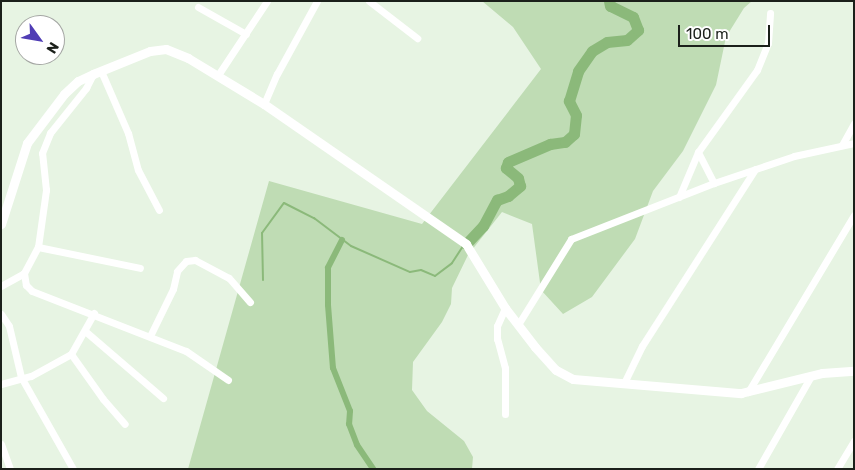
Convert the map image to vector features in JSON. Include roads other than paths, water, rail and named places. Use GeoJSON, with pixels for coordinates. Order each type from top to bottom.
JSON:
{"type":"FeatureCollection","features":[{"type":"Feature","properties":{"kind":"main road"},"geometry":{"type":"LineString","coordinates":[[1,224],[27,143],[64,94],[78,81],[150,51],[166,49],[218,75],[264,104],[466,244],[505,308],[556,370],[573,379],[708,392],[748,392],[811,376],[854,371]]}},
{"type":"Feature","properties":{"kind":"street"},"geometry":{"type":"LineString","coordinates":[[218,75],[267,1]]}},
{"type":"Feature","properties":{"kind":"street"},"geometry":{"type":"LineString","coordinates":[[264,104],[277,74],[317,1]]}},
{"type":"Feature","properties":{"kind":"street"},"geometry":{"type":"LineString","coordinates":[[369,1],[416,38]]}},
{"type":"Feature","properties":{"kind":"street"},"geometry":{"type":"LineString","coordinates":[[198,6],[246,34]]}},
{"type":"Feature","properties":{"kind":"street"},"geometry":{"type":"LineString","coordinates":[[679,196],[698,152],[758,70],[768,43],[770,13]]}},
{"type":"Feature","properties":{"kind":"street"},"geometry":{"type":"LineString","coordinates":[[1,286],[24,273],[38,247],[46,190],[42,153],[50,134],[97,73],[128,132],[138,170],[159,210]]}},
{"type":"Feature","properties":{"kind":"street"},"geometry":{"type":"LineString","coordinates":[[842,145],[854,123]]}},
{"type":"Feature","properties":{"kind":"street"},"geometry":{"type":"LineString","coordinates":[[519,323],[571,239],[679,196],[755,169],[794,156],[854,143]]}},
{"type":"Feature","properties":{"kind":"street"},"geometry":{"type":"LineString","coordinates":[[698,152],[714,183]]}},
{"type":"Feature","properties":{"kind":"street"},"geometry":{"type":"LineString","coordinates":[[624,383],[642,346],[755,169]]}},
{"type":"Feature","properties":{"kind":"street"},"geometry":{"type":"LineString","coordinates":[[748,392],[854,215]]}},
{"type":"Feature","properties":{"kind":"street"},"geometry":{"type":"LineString","coordinates":[[38,247],[140,268]]}},
{"type":"Feature","properties":{"kind":"street"},"geometry":{"type":"LineString","coordinates":[[150,336],[173,290],[177,271],[186,261],[195,260],[229,278],[250,302]]}},
{"type":"Feature","properties":{"kind":"street"},"geometry":{"type":"LineString","coordinates":[[24,273],[26,285],[32,291],[94,313],[186,351],[228,380]]}},
{"type":"Feature","properties":{"kind":"street"},"geometry":{"type":"LineString","coordinates":[[505,308],[497,326],[497,339],[505,368],[505,414]]}},
{"type":"Feature","properties":{"kind":"street"},"geometry":{"type":"LineString","coordinates":[[1,384],[21,377],[31,376],[71,354],[94,313]]}},
{"type":"Feature","properties":{"kind":"street"},"geometry":{"type":"LineString","coordinates":[[1,314],[9,326],[21,377],[73,469]]}},
{"type":"Feature","properties":{"kind":"street"},"geometry":{"type":"LineString","coordinates":[[86,330],[163,398]]}},
{"type":"Feature","properties":{"kind":"street"},"geometry":{"type":"LineString","coordinates":[[71,354],[103,399],[125,424]]}},
{"type":"Feature","properties":{"kind":"street"},"geometry":{"type":"LineString","coordinates":[[758,469],[811,376]]}},
{"type":"Feature","properties":{"kind":"street"},"geometry":{"type":"LineString","coordinates":[[837,469],[854,442]]}},
{"type":"Feature","properties":{"kind":"street"},"geometry":{"type":"LineString","coordinates":[[1,444],[10,469]]}},
{"type":"Feature","properties":{"kind":"waterway"},"geometry":{"type":"LineString","coordinates":[[466,244],[483,226],[497,200],[508,196],[520,186],[518,178],[506,168],[508,162],[550,144],[565,142],[574,134],[576,115],[569,101],[578,71],[592,51],[607,42],[627,40],[638,30],[633,17],[610,6],[609,1]]}},
{"type":"Feature","properties":{"kind":"waterway"},"geometry":{"type":"LineString","coordinates":[[263,280],[262,233],[284,203],[314,218],[351,246],[410,272],[421,270],[435,276],[452,263],[463,246]]}},
{"type":"Feature","properties":{"kind":"waterway"},"geometry":{"type":"LineString","coordinates":[[342,240],[328,268],[328,305],[333,368],[350,411],[349,424],[357,445],[373,469]]}}]}
